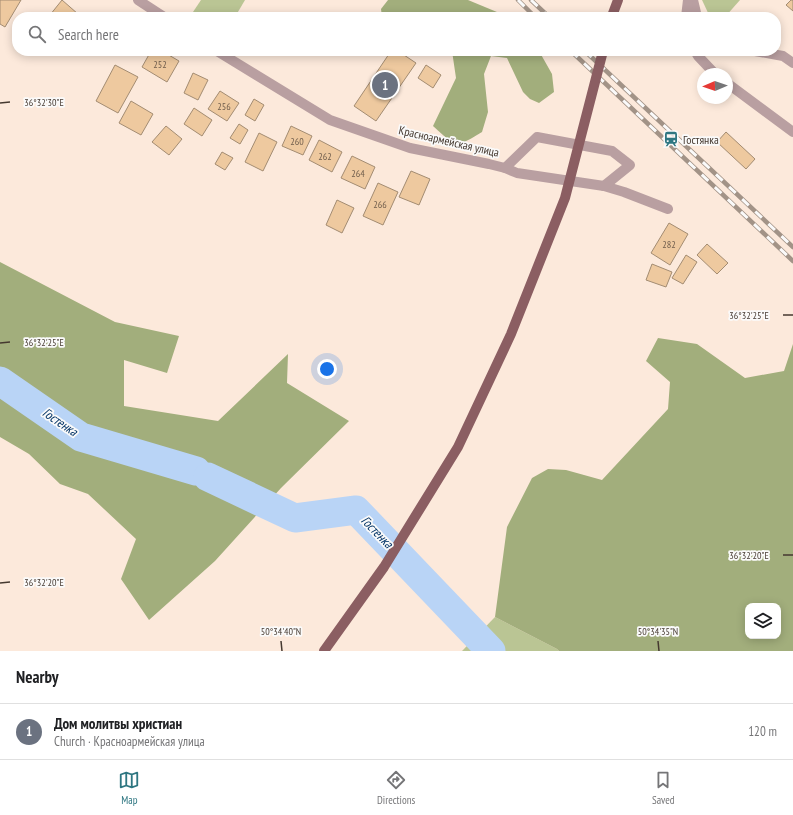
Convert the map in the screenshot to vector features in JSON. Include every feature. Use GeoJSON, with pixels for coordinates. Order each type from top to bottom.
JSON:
{"type":"FeatureCollection","features":[{"type":"Feature","properties":{"kind":"main road"},"geometry":{"type":"LineString","coordinates":[[613,12],[615,0]]}},
{"type":"Feature","properties":{"kind":"main road"},"geometry":{"type":"LineString","coordinates":[[614,12],[618,0]]}},
{"type":"Feature","properties":{"kind":"main road"},"geometry":{"type":"LineString","coordinates":[[324,651],[384,567],[458,447],[512,334],[565,198],[602,56]]}},
{"type":"Feature","properties":{"kind":"street"},"geometry":{"type":"LineString","coordinates":[[138,0],[156,12]]}},
{"type":"Feature","properties":{"kind":"street"},"geometry":{"type":"LineString","coordinates":[[687,12],[688,0]]}},
{"type":"Feature","properties":{"kind":"street"},"geometry":{"type":"LineString","coordinates":[[693,0],[696,12]]}},
{"type":"Feature","properties":{"kind":"street","name":"Красноармейская улица"},"geometry":{"type":"LineString","coordinates":[[225,56],[330,120],[410,148],[505,168],[517,173],[604,186],[668,209]]}},
{"type":"Feature","properties":{"kind":"street"},"geometry":{"type":"LineString","coordinates":[[698,56],[709,68]]}},
{"type":"Feature","properties":{"kind":"street"},"geometry":{"type":"LineString","coordinates":[[781,56],[793,63]]}},
{"type":"Feature","properties":{"kind":"street"},"geometry":{"type":"LineString","coordinates":[[733,87],[793,132]]}},
{"type":"Feature","properties":{"kind":"street"},"geometry":{"type":"LineString","coordinates":[[505,168],[537,137],[612,151],[630,165],[604,186]]}},
{"type":"Feature","properties":{"kind":"green space"},"geometry":{"type":"Polygon","coordinates":[[[201,0],[245,0],[238,12],[193,12],[201,0]]]}},
{"type":"Feature","properties":{"kind":"green space"},"geometry":{"type":"Polygon","coordinates":[[[388,0],[468,0],[497,12],[381,12],[381,9],[388,0]]]}},
{"type":"Feature","properties":{"kind":"green space"},"geometry":{"type":"Polygon","coordinates":[[[702,0],[740,0],[729,12],[708,12],[702,0]]]}},
{"type":"Feature","properties":{"kind":"green space"},"geometry":{"type":"Polygon","coordinates":[[[453,56],[491,56],[484,74],[488,112],[482,132],[461,143],[456,143],[447,138],[433,126],[456,78],[453,56]]]}},
{"type":"Feature","properties":{"kind":"green space"},"geometry":{"type":"Polygon","coordinates":[[[491,56],[542,56],[552,74],[554,92],[539,103],[530,99],[523,92],[507,58],[491,56]]]}},
{"type":"Feature","properties":{"kind":"green space"},"geometry":{"type":"Polygon","coordinates":[[[0,262],[115,322],[179,336],[167,373],[124,360],[124,406],[218,421],[288,354],[287,383],[349,421],[281,488],[215,561],[149,620],[121,579],[136,539],[88,494],[60,484],[29,454],[0,437],[0,262]]]}},
{"type":"Feature","properties":{"kind":"green space"},"geometry":{"type":"Polygon","coordinates":[[[658,338],[697,344],[745,378],[784,371],[793,344],[793,651],[559,651],[495,617],[507,527],[532,478],[548,469],[566,470],[602,480],[668,409],[670,382],[646,361],[658,338]]]}},
{"type":"Feature","properties":{"kind":"green space"},"geometry":{"type":"Polygon","coordinates":[[[495,617],[557,649],[559,651],[462,651],[495,617]]]}},
{"type":"Feature","properties":{"kind":"building"},"geometry":{"type":"Polygon","coordinates":[[[0,0],[21,0],[14,12],[12,12],[12,15],[5,27],[0,24],[0,0]]]}},
{"type":"Feature","properties":{"kind":"building"},"geometry":{"type":"Polygon","coordinates":[[[62,0],[76,12],[52,12],[62,0]]]}},
{"type":"Feature","properties":{"kind":"building"},"geometry":{"type":"Polygon","coordinates":[[[793,0],[793,11],[786,5],[793,0]]]}},
{"type":"Feature","properties":{"kind":"building"},"geometry":{"type":"Polygon","coordinates":[[[148,56],[170,56],[179,61],[167,82],[142,67],[148,56]]]}},
{"type":"Feature","properties":{"kind":"building"},"geometry":{"type":"Polygon","coordinates":[[[388,56],[406,56],[416,63],[376,121],[354,106],[388,56]]]}},
{"type":"Feature","properties":{"kind":"building"},"geometry":{"type":"Polygon","coordinates":[[[115,65],[138,77],[118,113],[96,101],[115,65]]]}},
{"type":"Feature","properties":{"kind":"building"},"geometry":{"type":"Polygon","coordinates":[[[426,65],[441,75],[433,88],[418,78],[426,65]]]}},
{"type":"Feature","properties":{"kind":"building"},"geometry":{"type":"Polygon","coordinates":[[[193,73],[208,80],[198,100],[184,93],[193,73]]]}},
{"type":"Feature","properties":{"kind":"building"},"geometry":{"type":"Polygon","coordinates":[[[220,91],[239,103],[227,121],[208,109],[220,91]]]}},
{"type":"Feature","properties":{"kind":"building"},"geometry":{"type":"Polygon","coordinates":[[[254,99],[264,105],[255,121],[245,115],[254,99]]]}},
{"type":"Feature","properties":{"kind":"building"},"geometry":{"type":"Polygon","coordinates":[[[131,101],[153,114],[141,135],[119,123],[131,101]]]}},
{"type":"Feature","properties":{"kind":"building"},"geometry":{"type":"Polygon","coordinates":[[[194,108],[212,120],[202,136],[184,124],[194,108]]]}},
{"type":"Feature","properties":{"kind":"building"},"geometry":{"type":"Polygon","coordinates":[[[239,124],[248,130],[240,144],[230,138],[239,124]]]}},
{"type":"Feature","properties":{"kind":"building"},"geometry":{"type":"Polygon","coordinates":[[[166,126],[182,139],[169,155],[152,142],[166,126]]]}},
{"type":"Feature","properties":{"kind":"building"},"geometry":{"type":"Polygon","coordinates":[[[291,126],[312,136],[303,155],[282,146],[291,126]]]}},
{"type":"Feature","properties":{"kind":"building"},"geometry":{"type":"Polygon","coordinates":[[[726,132],[755,159],[746,169],[717,142],[726,132]]]}},
{"type":"Feature","properties":{"kind":"building"},"geometry":{"type":"Polygon","coordinates":[[[259,133],[277,142],[263,171],[245,162],[259,133]]]}},
{"type":"Feature","properties":{"kind":"building"},"geometry":{"type":"Polygon","coordinates":[[[319,140],[342,152],[332,172],[309,160],[319,140]]]}},
{"type":"Feature","properties":{"kind":"building"},"geometry":{"type":"Polygon","coordinates":[[[222,152],[233,158],[225,170],[215,164],[222,152]]]}},
{"type":"Feature","properties":{"kind":"building"},"geometry":{"type":"Polygon","coordinates":[[[352,156],[375,167],[365,189],[341,178],[352,156]]]}},
{"type":"Feature","properties":{"kind":"building"},"geometry":{"type":"Polygon","coordinates":[[[411,171],[430,179],[419,205],[399,197],[411,171]]]}},
{"type":"Feature","properties":{"kind":"building"},"geometry":{"type":"Polygon","coordinates":[[[378,183],[398,192],[383,225],[363,216],[378,183]]]}},
{"type":"Feature","properties":{"kind":"building"},"geometry":{"type":"Polygon","coordinates":[[[337,200],[354,208],[342,233],[326,225],[337,200]]]}},
{"type":"Feature","properties":{"kind":"building"},"geometry":{"type":"Polygon","coordinates":[[[669,223],[688,234],[670,265],[651,253],[669,223]]]}},
{"type":"Feature","properties":{"kind":"building"},"geometry":{"type":"Polygon","coordinates":[[[707,244],[728,263],[717,274],[697,255],[707,244]]]}},
{"type":"Feature","properties":{"kind":"building"},"geometry":{"type":"Polygon","coordinates":[[[686,255],[697,262],[683,284],[672,278],[686,255]]]}},
{"type":"Feature","properties":{"kind":"building"},"geometry":{"type":"Polygon","coordinates":[[[652,264],[672,272],[666,287],[646,280],[652,264]]]}},
{"type":"Feature","properties":{"kind":"waterway","name":"Гостенка"},"geometry":{"type":"LineString","coordinates":[[0,381],[81,437],[196,471]]}},
{"type":"Feature","properties":{"kind":"waterway","name":"Гостенка"},"geometry":{"type":"LineString","coordinates":[[208,477],[295,518],[356,510],[491,651]]}},
{"type":"Feature","properties":{"kind":"railway"},"geometry":{"type":"LineString","coordinates":[[518,0],[530,12]]}},
{"type":"Feature","properties":{"kind":"railway"},"geometry":{"type":"LineString","coordinates":[[531,0],[544,12]]}},
{"type":"Feature","properties":{"kind":"railway"},"geometry":{"type":"LineString","coordinates":[[576,56],[793,261]]}},
{"type":"Feature","properties":{"kind":"railway"},"geometry":{"type":"LineString","coordinates":[[590,56],[793,247]]}},
{"type":"Feature","properties":{"kind":"place","name":"Дом молитвы христиан"},"geometry":{"type":"Point","coordinates":[385,85]}},
{"type":"Feature","properties":{"kind":"place","name":"Гостянка"},"geometry":{"type":"Point","coordinates":[671,139]}}]}
